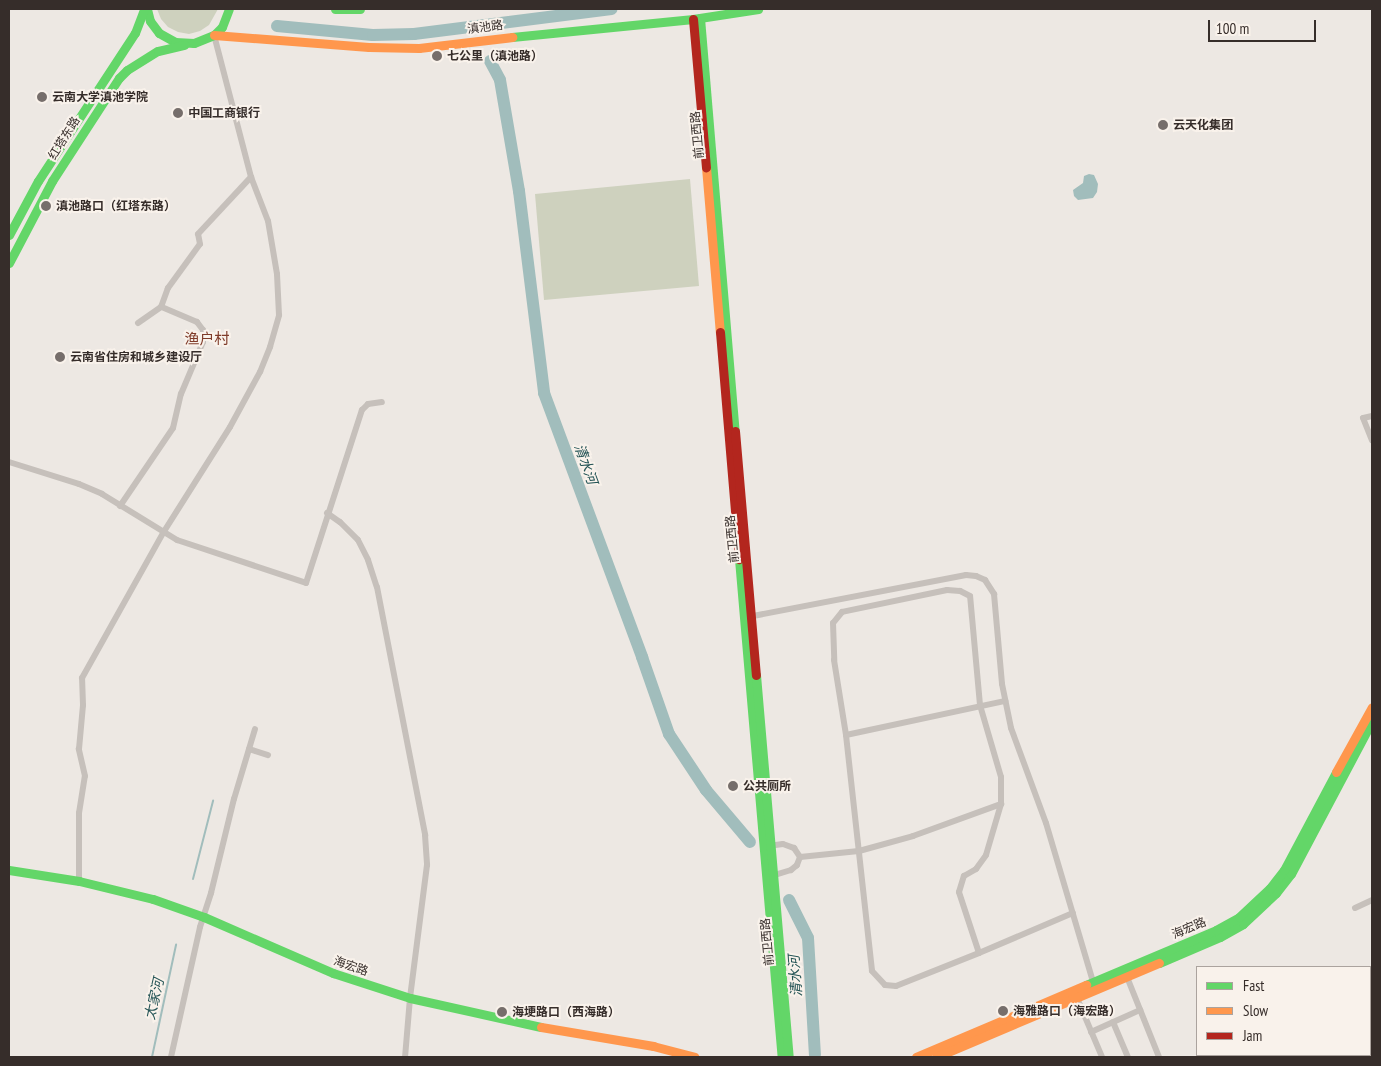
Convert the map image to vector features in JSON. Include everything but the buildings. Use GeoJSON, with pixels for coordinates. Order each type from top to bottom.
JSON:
{"type":"FeatureCollection","features":[{"type":"Feature","properties":{"kind":"main road"},"geometry":{"type":"LineString","coordinates":[[146,9],[150,21],[159,33],[175,42],[194,44]]}},
{"type":"Feature","properties":{"kind":"main road","name":"红塔东路"},"geometry":{"type":"LineString","coordinates":[[9,235],[52,158],[135,33],[146,9]]}},
{"type":"Feature","properties":{"kind":"main road"},"geometry":{"type":"LineString","coordinates":[[214,35],[222,27],[228,16],[229,9]]}},
{"type":"Feature","properties":{"kind":"main road"},"geometry":{"type":"LineString","coordinates":[[335,9],[360,9]]}},
{"type":"Feature","properties":{"kind":"main road","name":"滇池路"},"geometry":{"type":"LineString","coordinates":[[214,35],[369,47],[420,48],[558,31],[696,18],[758,9]]}},
{"type":"Feature","properties":{"kind":"main road","name":"前卫西路"},"geometry":{"type":"LineString","coordinates":[[696,18],[767,846],[789,1057]]}},
{"type":"Feature","properties":{"kind":"main road","name":"红塔东路"},"geometry":{"type":"LineString","coordinates":[[9,263],[52,181],[119,78],[127,70],[158,51],[194,44],[214,35]]}},
{"type":"Feature","properties":{"kind":"main road","name":"海宏路"},"geometry":{"type":"LineString","coordinates":[[916,1057],[1095,986],[1216,930],[1239,917],[1252,906],[1284,870],[1355,734],[1372,707]]}},
{"type":"Feature","properties":{"kind":"main road","name":"海宏路"},"geometry":{"type":"LineString","coordinates":[[936,1057],[1076,998],[1095,986],[1127,977],[1228,933],[1243,924],[1276,893],[1291,874],[1372,721]]}},
{"type":"Feature","properties":{"kind":"main road","name":"海宏路"},"geometry":{"type":"LineString","coordinates":[[9,870],[79,882],[154,899],[204,917],[333,973],[410,998],[511,1022],[653,1046],[694,1057]]}},
{"type":"Feature","properties":{"kind":"main road","name":"前卫西路"},"geometry":{"type":"LineString","coordinates":[[771,876],[782,1057]]}},
{"type":"Feature","properties":{"kind":"street"},"geometry":{"type":"LineString","coordinates":[[79,882],[79,813],[85,776],[78,749],[83,705],[82,678],[163,533],[230,427],[260,372],[270,347],[279,315],[277,274],[268,221],[251,177],[214,35]]}},
{"type":"Feature","properties":{"kind":"street"},"geometry":{"type":"LineString","coordinates":[[138,323],[161,307],[168,288],[200,244],[198,234],[251,177]]}},
{"type":"Feature","properties":{"kind":"street"},"geometry":{"type":"LineString","coordinates":[[120,506],[173,428],[181,394],[203,342],[203,330],[197,322],[161,307]]}},
{"type":"Feature","properties":{"kind":"street"},"geometry":{"type":"LineString","coordinates":[[9,462],[79,484],[177,540],[306,583],[327,513],[362,410],[368,404],[382,402]]}},
{"type":"Feature","properties":{"kind":"street"},"geometry":{"type":"LineString","coordinates":[[1372,416],[1364,418],[1372,440]]}},
{"type":"Feature","properties":{"kind":"street"},"geometry":{"type":"LineString","coordinates":[[327,513],[340,522],[358,540],[368,560],[377,588],[425,835],[427,865],[410,998],[405,1057]]}},
{"type":"Feature","properties":{"kind":"street"},"geometry":{"type":"LineString","coordinates":[[747,617],[966,575],[976,576],[985,580],[994,594],[1005,701],[1011,728],[1046,823],[1095,986]]}},
{"type":"Feature","properties":{"kind":"street"},"geometry":{"type":"LineString","coordinates":[[979,953],[959,892],[964,876],[976,869],[986,855],[1001,804],[1001,777],[980,705],[970,596],[960,591],[947,590],[842,612],[833,623],[834,660],[846,735],[872,971],[885,985],[896,986],[979,953],[1073,912]]}},
{"type":"Feature","properties":{"kind":"street"},"geometry":{"type":"LineString","coordinates":[[846,735],[1005,701]]}},
{"type":"Feature","properties":{"kind":"street"},"geometry":{"type":"LineString","coordinates":[[171,1057],[204,917],[255,729]]}},
{"type":"Feature","properties":{"kind":"street"},"geometry":{"type":"LineString","coordinates":[[249,749],[268,755]]}},
{"type":"Feature","properties":{"kind":"street"},"geometry":{"type":"LineString","coordinates":[[800,856],[859,852],[913,836],[1001,804]]}},
{"type":"Feature","properties":{"kind":"street"},"geometry":{"type":"LineString","coordinates":[[767,846],[783,844],[794,848],[800,856]]}},
{"type":"Feature","properties":{"kind":"street"},"geometry":{"type":"LineString","coordinates":[[771,876],[791,870],[797,865],[800,856]]}},
{"type":"Feature","properties":{"kind":"street"},"geometry":{"type":"LineString","coordinates":[[1355,908],[1372,900]]}},
{"type":"Feature","properties":{"kind":"street"},"geometry":{"type":"LineString","coordinates":[[1127,977],[1159,1057]]}},
{"type":"Feature","properties":{"kind":"street"},"geometry":{"type":"LineString","coordinates":[[1076,998],[1102,1057]]}},
{"type":"Feature","properties":{"kind":"street"},"geometry":{"type":"LineString","coordinates":[[1091,1032],[1140,1010]]}},
{"type":"Feature","properties":{"kind":"street"},"geometry":{"type":"LineString","coordinates":[[1113,1022],[1128,1057]]}},
{"type":"Feature","properties":{"kind":"green space"},"geometry":{"type":"Polygon","coordinates":[[[157,9],[218,9],[209,25],[200,31],[189,34],[178,32],[168,27],[161,19],[157,9]]]}},
{"type":"Feature","properties":{"kind":"green space"},"geometry":{"type":"Polygon","coordinates":[[[690,179],[699,286],[544,300],[535,194],[690,179]]]}},
{"type":"Feature","properties":{"kind":"water"},"geometry":{"type":"Polygon","coordinates":[[[1094,175],[1098,184],[1097,192],[1093,198],[1078,200],[1074,196],[1073,190],[1083,183],[1084,176],[1094,175]]]}},
{"type":"Feature","properties":{"kind":"waterway"},"geometry":{"type":"LineString","coordinates":[[277,26],[373,35],[414,34],[611,9]]}},
{"type":"Feature","properties":{"kind":"waterway","name":"清水河"},"geometry":{"type":"LineString","coordinates":[[490,61],[500,80],[519,191],[544,393],[669,734],[706,790],[750,842]]}},
{"type":"Feature","properties":{"kind":"waterway","name":"太家河"},"geometry":{"type":"LineString","coordinates":[[193,879],[213,801]]}},
{"type":"Feature","properties":{"kind":"waterway","name":"清水河"},"geometry":{"type":"LineString","coordinates":[[789,900],[808,938],[815,1055]]}},
{"type":"Feature","properties":{"kind":"waterway","name":"太家河"},"geometry":{"type":"LineString","coordinates":[[152,1057],[176,945]]}},
{"type":"Feature","properties":{"kind":"traffic: fast"},"geometry":{"type":"LineString","coordinates":[[9,235],[38,181],[135,33],[144,9]]}},
{"type":"Feature","properties":{"kind":"traffic: fast"},"geometry":{"type":"LineString","coordinates":[[147,9],[150,21],[159,33],[175,42],[194,43],[214,35],[222,27],[229,9]]}},
{"type":"Feature","properties":{"kind":"traffic: fast"},"geometry":{"type":"LineString","coordinates":[[335,9],[360,9]]}},
{"type":"Feature","properties":{"kind":"traffic: fast"},"geometry":{"type":"LineString","coordinates":[[512,37],[693,19],[758,9]]}},
{"type":"Feature","properties":{"kind":"traffic: fast"},"geometry":{"type":"LineString","coordinates":[[700,18],[735,431]]}},
{"type":"Feature","properties":{"kind":"traffic: fast"},"geometry":{"type":"LineString","coordinates":[[9,263],[52,181],[119,78],[127,70],[158,51],[184,45]]}},
{"type":"Feature","properties":{"kind":"traffic: fast"},"geometry":{"type":"LineString","coordinates":[[739,559],[782,1057]]}},
{"type":"Feature","properties":{"kind":"traffic: fast"},"geometry":{"type":"LineString","coordinates":[[756,675],[789,1057]]}},
{"type":"Feature","properties":{"kind":"traffic: fast"},"geometry":{"type":"LineString","coordinates":[[1159,963],[1220,937],[1243,924],[1276,893],[1291,874],[1372,721]]}},
{"type":"Feature","properties":{"kind":"traffic: fast"},"geometry":{"type":"LineString","coordinates":[[1086,985],[1216,930],[1239,917],[1270,888],[1284,870],[1336,772]]}},
{"type":"Feature","properties":{"kind":"traffic: fast"},"geometry":{"type":"LineString","coordinates":[[9,870],[79,881],[153,899],[204,917],[333,973],[410,998],[541,1027]]}},
{"type":"Feature","properties":{"kind":"traffic: slow"},"geometry":{"type":"LineString","coordinates":[[214,35],[369,47],[419,48],[512,37]]}},
{"type":"Feature","properties":{"kind":"traffic: slow"},"geometry":{"type":"LineString","coordinates":[[706,167],[720,332]]}},
{"type":"Feature","properties":{"kind":"traffic: slow"},"geometry":{"type":"LineString","coordinates":[[1336,772],[1372,707]]}},
{"type":"Feature","properties":{"kind":"traffic: slow"},"geometry":{"type":"LineString","coordinates":[[936,1057],[1159,963]]}},
{"type":"Feature","properties":{"kind":"traffic: slow"},"geometry":{"type":"LineString","coordinates":[[916,1057],[1086,985]]}},
{"type":"Feature","properties":{"kind":"traffic: slow"},"geometry":{"type":"LineString","coordinates":[[541,1027],[653,1046],[695,1057]]}},
{"type":"Feature","properties":{"kind":"traffic: jam"},"geometry":{"type":"LineString","coordinates":[[693,19],[706,167]]}},
{"type":"Feature","properties":{"kind":"traffic: jam"},"geometry":{"type":"LineString","coordinates":[[720,332],[739,559]]}},
{"type":"Feature","properties":{"kind":"traffic: jam"},"geometry":{"type":"LineString","coordinates":[[735,431],[756,675]]}},
{"type":"Feature","properties":{"kind":"place","name":"七公里（滇池路）"},"geometry":{"type":"Point","coordinates":[437,56]}},
{"type":"Feature","properties":{"kind":"place","name":"云南大学滇池学院"},"geometry":{"type":"Point","coordinates":[42,97]}},
{"type":"Feature","properties":{"kind":"place","name":"中国工商银行"},"geometry":{"type":"Point","coordinates":[178,113]}},
{"type":"Feature","properties":{"kind":"place","name":"云天化集团"},"geometry":{"type":"Point","coordinates":[1163,125]}},
{"type":"Feature","properties":{"kind":"place","name":"滇池路口（红塔东路）"},"geometry":{"type":"Point","coordinates":[46,206]}},
{"type":"Feature","properties":{"kind":"place","name":"云南省住房和城乡建设厅"},"geometry":{"type":"Point","coordinates":[60,357]}},
{"type":"Feature","properties":{"kind":"place","name":"公共厕所"},"geometry":{"type":"Point","coordinates":[733,786]}},
{"type":"Feature","properties":{"kind":"place","name":"海雅路口（海宏路）"},"geometry":{"type":"Point","coordinates":[1003,1011]}},
{"type":"Feature","properties":{"kind":"place","name":"海埂路口（西海路）"},"geometry":{"type":"Point","coordinates":[502,1012]}},
{"type":"Feature","properties":{"kind":"district","name":"渔户村"},"geometry":{"type":"Point","coordinates":[207,339]}}]}
